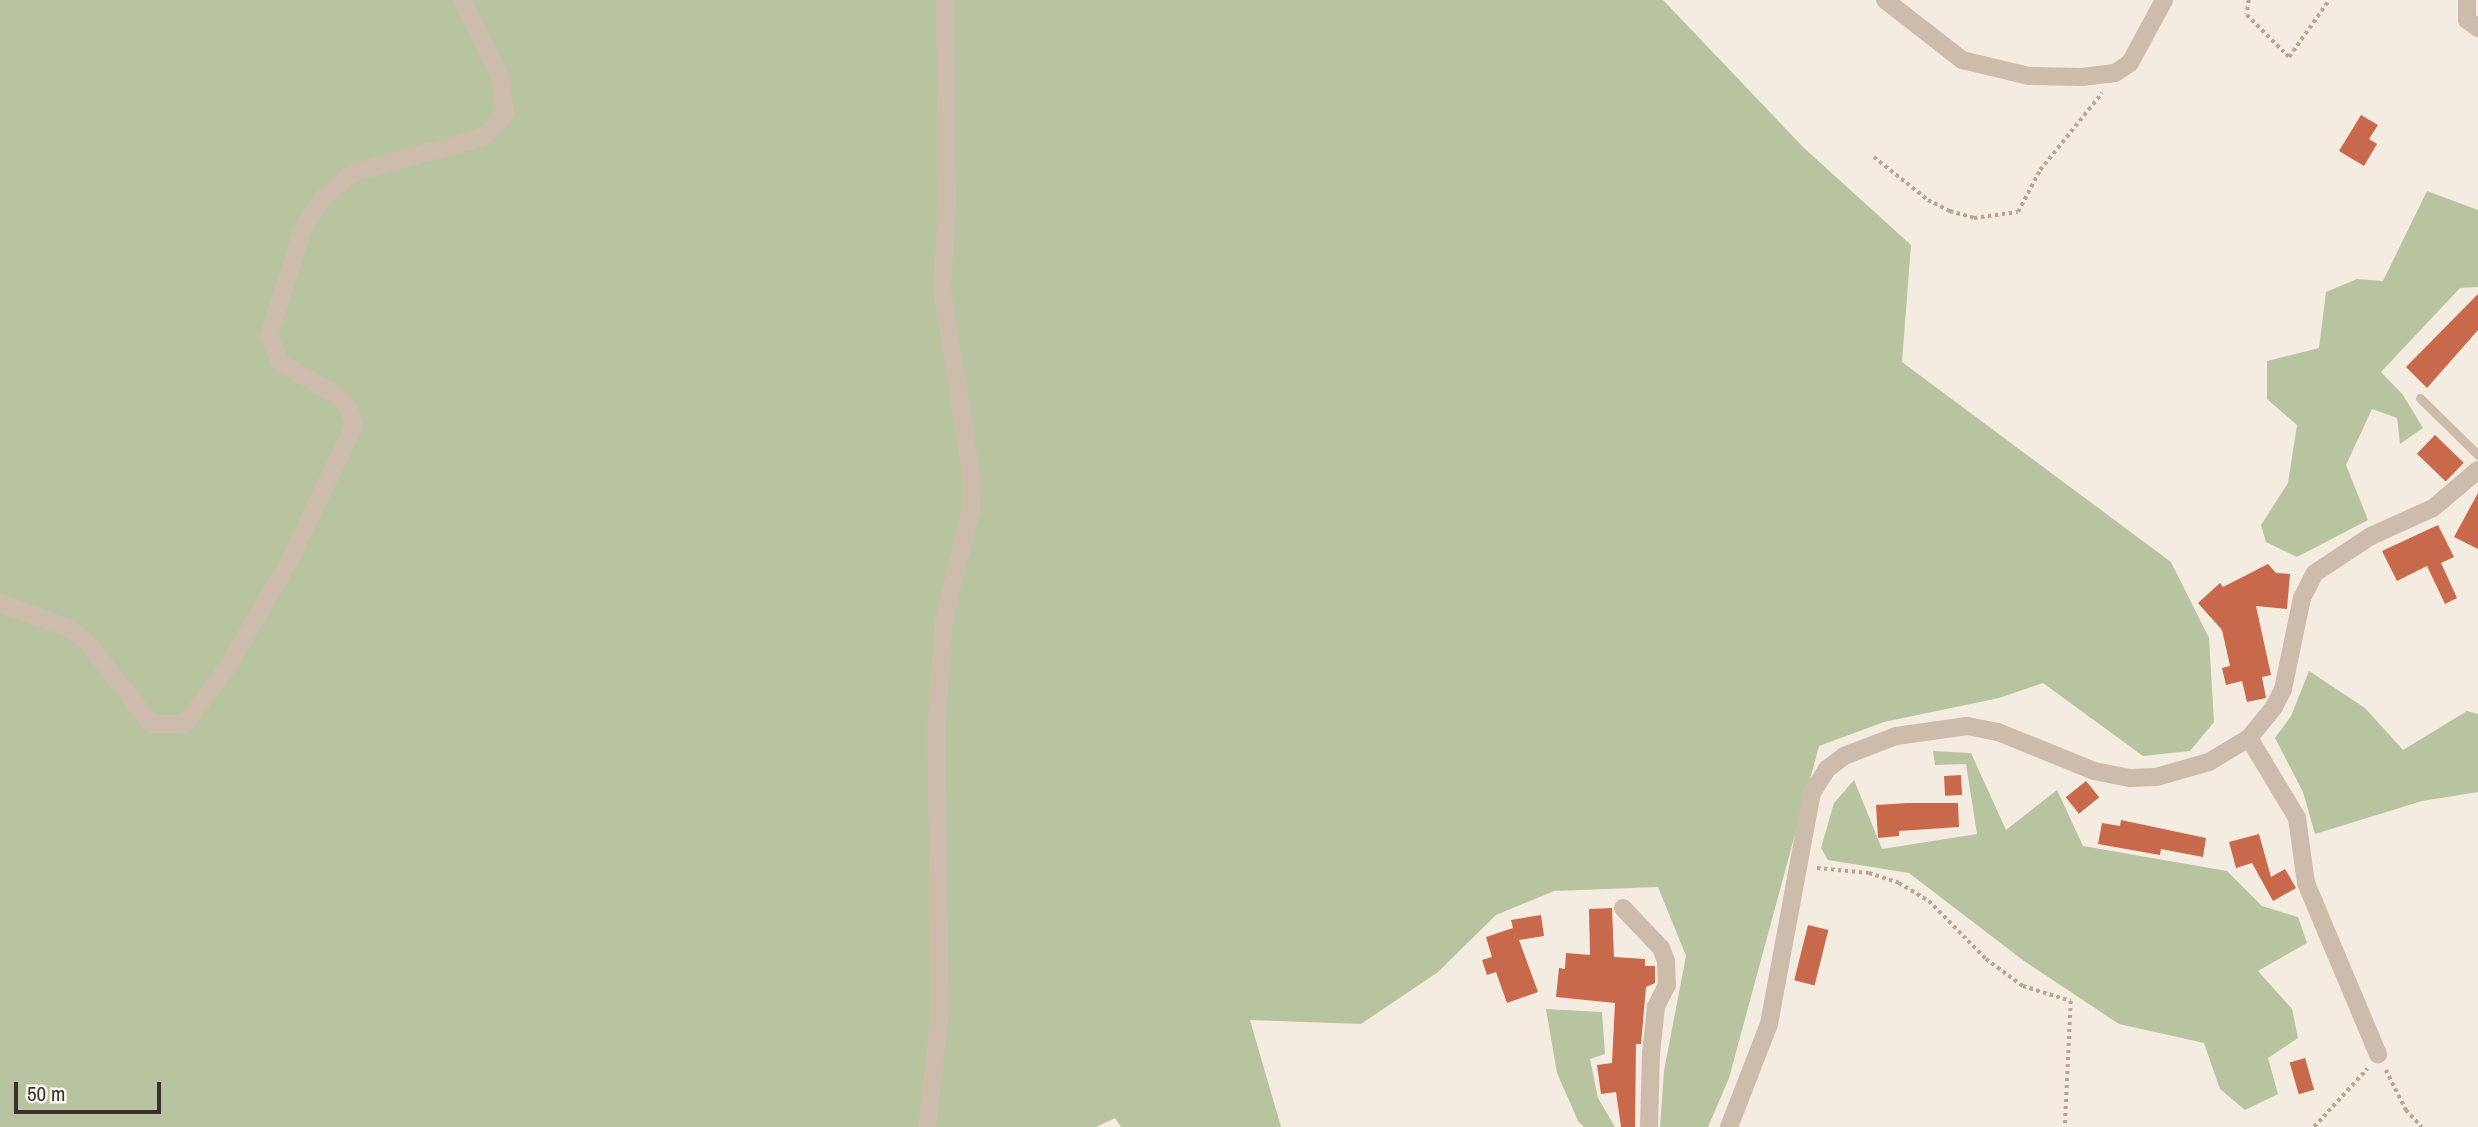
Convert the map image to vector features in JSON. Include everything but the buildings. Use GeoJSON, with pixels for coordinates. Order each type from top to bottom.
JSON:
{"type":"FeatureCollection","features":[{"type":"Feature","properties":{"kind":"street"},"geometry":{"type":"LineString","coordinates":[[0,603],[66,627],[86,641],[150,724],[184,724],[192,715],[230,663],[288,563],[354,426],[349,407],[337,395],[280,363],[269,336],[303,229],[323,198],[352,173],[473,140],[489,132],[505,113],[500,76],[462,0]]}},
{"type":"Feature","properties":{"kind":"street"},"geometry":{"type":"LineString","coordinates":[[927,1127],[940,1013],[936,730],[944,618],[971,510],[972,481],[942,288],[947,204],[945,0]]}},
{"type":"Feature","properties":{"kind":"street"},"geometry":{"type":"LineString","coordinates":[[1885,0],[1962,60],[1997,71],[2082,77],[2123,68],[2143,44],[2164,0]]}},
{"type":"Feature","properties":{"kind":"street"},"geometry":{"type":"LineString","coordinates":[[2467,0],[2467,20],[2478,28]]}},
{"type":"Feature","properties":{"kind":"street"},"geometry":{"type":"LineString","coordinates":[[1729,1127],[1769,1024],[1788,941],[1797,867],[1818,781],[1844,756],[1896,736],[1966,726],[1998,732],[2094,771],[2130,778],[2186,771],[2249,738],[2283,689],[2302,598],[2315,573],[2371,536],[2450,498],[2478,470]]}},
{"type":"Feature","properties":{"kind":"street"},"geometry":{"type":"LineString","coordinates":[[2249,738],[2297,818],[2306,883],[2378,1054]]}},
{"type":"Feature","properties":{"kind":"street"},"geometry":{"type":"LineString","coordinates":[[1623,908],[1661,948],[1666,961],[1667,985],[1656,1007],[1651,1054],[1649,1127]]}},
{"type":"Feature","properties":{"kind":"lane"},"geometry":{"type":"LineString","coordinates":[[2420,398],[2478,455]]}},
{"type":"Feature","properties":{"kind":"path"},"geometry":{"type":"LineString","coordinates":[[2249,0],[2247,15],[2289,57],[2329,0]]}},
{"type":"Feature","properties":{"kind":"path"},"geometry":{"type":"LineString","coordinates":[[1874,157],[1950,211],[1974,218],[2018,212],[2040,170],[2123,68]]}},
{"type":"Feature","properties":{"kind":"path"},"geometry":{"type":"LineString","coordinates":[[1797,867],[1869,873],[1899,883],[1929,901],[1986,959],[2023,986],[2071,1001],[2065,1127]]}},
{"type":"Feature","properties":{"kind":"path"},"geometry":{"type":"LineString","coordinates":[[2314,1127],[2378,1054],[2406,1110],[2422,1127]]}},
{"type":"Feature","properties":{"kind":"green space"},"geometry":{"type":"Polygon","coordinates":[[[0,0],[1663,0],[1804,148],[1911,245],[1902,362],[2171,562],[2209,638],[2214,722],[2190,751],[2143,756],[2043,683],[1999,698],[1884,722],[1819,746],[1729,1078],[1708,1127],[1660,1127],[1664,1071],[1686,956],[1658,887],[1554,891],[1496,915],[1438,972],[1361,1024],[1250,1020],[1281,1127],[1121,1127],[1115,1118],[1096,1127],[0,1127],[0,0]]]}},
{"type":"Feature","properties":{"kind":"green space"},"geometry":{"type":"Polygon","coordinates":[[[2427,191],[2478,210],[2478,287],[2460,288],[2381,372],[2403,395],[2423,428],[2400,444],[2397,418],[2372,409],[2346,465],[2368,520],[2297,557],[2266,542],[2261,525],[2288,483],[2297,425],[2267,399],[2267,361],[2319,348],[2326,292],[2357,279],[2383,281],[2427,191]]]}},
{"type":"Feature","properties":{"kind":"green space"},"geometry":{"type":"Polygon","coordinates":[[[2309,671],[2365,708],[2403,750],[2467,711],[2478,714],[2478,792],[2422,801],[2315,834],[2303,792],[2275,738],[2291,716],[2309,671]]]}},
{"type":"Feature","properties":{"kind":"green space"},"geometry":{"type":"Polygon","coordinates":[[[1933,751],[1971,753],[2006,830],[2057,790],[2083,846],[2227,871],[2262,906],[2298,917],[2307,943],[2258,971],[2292,1009],[2298,1038],[2268,1058],[2278,1094],[2245,1110],[2220,1089],[2204,1043],[2119,1024],[2024,961],[1909,873],[1828,860],[1821,848],[1834,803],[1854,780],[1882,849],[1977,834],[1966,764],[1935,765],[1933,751]]]}},
{"type":"Feature","properties":{"kind":"green space"},"geometry":{"type":"Polygon","coordinates":[[[1546,1009],[1602,1012],[1605,1054],[1590,1059],[1598,1098],[1615,1127],[1584,1127],[1578,1121],[1557,1073],[1546,1009]]]}}]}
